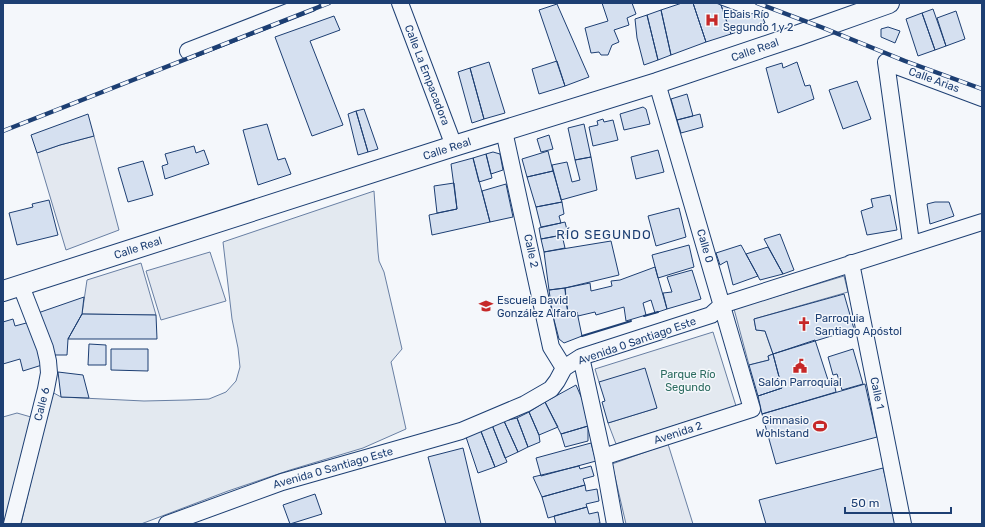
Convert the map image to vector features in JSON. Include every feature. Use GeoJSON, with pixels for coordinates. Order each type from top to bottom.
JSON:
{"type":"FeatureCollection","features":[{"type":"Feature","properties":{"kind":"main road","name":"Calle Real"},"geometry":{"type":"LineString","coordinates":[[12,288],[454,146],[657,83],[889,3]]}},
{"type":"Feature","properties":{"kind":"street"},"geometry":{"type":"LineString","coordinates":[[188,50],[310,3]]}},
{"type":"Feature","properties":{"kind":"street","name":"Calle La Empacadora"},"geometry":{"type":"LineString","coordinates":[[400,3],[454,146]]}},
{"type":"Feature","properties":{"kind":"street","name":"Calle Arias"},"geometry":{"type":"LineString","coordinates":[[911,243],[886,62],[982,98]]}},
{"type":"Feature","properties":{"kind":"street","name":"Calle 0"},"geometry":{"type":"LineString","coordinates":[[657,83],[752,409]]}},
{"type":"Feature","properties":{"kind":"street","name":"Calle 2"},"geometry":{"type":"LineString","coordinates":[[504,131],[552,347],[564,368]]}},
{"type":"Feature","properties":{"kind":"street","name":"Avenida 0 Santiago Este"},"geometry":{"type":"LineString","coordinates":[[167,524],[282,482],[461,431],[525,404],[551,389],[564,368],[581,357],[711,315],[722,305],[911,243],[982,222]]}},
{"type":"Feature","properties":{"kind":"street","name":"Calle 1"},"geometry":{"type":"LineString","coordinates":[[851,263],[903,524]]}},
{"type":"Feature","properties":{"kind":"street","name":"Calle 6"},"geometry":{"type":"LineString","coordinates":[[12,288],[45,348],[49,374],[12,524]]}},
{"type":"Feature","properties":{"kind":"street"},"geometry":{"type":"LineString","coordinates":[[581,357],[603,457],[615,524]]}},
{"type":"Feature","properties":{"kind":"street","name":"Avenida 2"},"geometry":{"type":"LineString","coordinates":[[603,457],[752,409]]}},
{"type":"Feature","properties":{"kind":"green space"},"geometry":{"type":"Polygon","coordinates":[[[374,191],[379,261],[384,272],[402,349],[391,362],[406,429],[363,448],[228,491],[141,524],[21,524],[52,392],[61,397],[144,401],[209,399],[226,392],[236,381],[240,367],[232,319],[223,242],[374,191]]]}},
{"type":"Feature","properties":{"kind":"green space"},"geometry":{"type":"Polygon","coordinates":[[[844,276],[848,292],[754,319],[756,330],[765,331],[773,354],[768,356],[769,360],[749,365],[734,309],[844,276]]]}},
{"type":"Feature","properties":{"kind":"green space","name":"Parque Río Segundo"},"geometry":{"type":"Polygon","coordinates":[[[713,332],[736,406],[616,444],[608,423],[657,408],[599,382],[595,369],[713,332]]]}},
{"type":"Feature","properties":{"kind":"green space"},"geometry":{"type":"Polygon","coordinates":[[[17,413],[31,417],[5,524],[3,524],[3,417],[17,413]]]}},
{"type":"Feature","properties":{"kind":"shaded area"},"geometry":{"type":"Polygon","coordinates":[[[94,136],[119,230],[66,250],[37,153],[94,136]]]}},
{"type":"Feature","properties":{"kind":"shaded area"},"geometry":{"type":"Polygon","coordinates":[[[210,252],[226,301],[161,320],[146,271],[210,252]]]}},
{"type":"Feature","properties":{"kind":"shaded area"},"geometry":{"type":"Polygon","coordinates":[[[141,263],[156,315],[82,314],[87,280],[141,263]]]}},
{"type":"Feature","properties":{"kind":"shaded area"},"geometry":{"type":"Polygon","coordinates":[[[668,444],[693,524],[626,524],[612,464],[668,444]]]}},
{"type":"Feature","properties":{"kind":"building"},"geometry":{"type":"Polygon","coordinates":[[[602,3],[632,3],[636,14],[627,18],[629,25],[614,30],[619,42],[612,45],[608,55],[601,55],[599,52],[591,53],[585,28],[608,21],[602,3]]]}},
{"type":"Feature","properties":{"kind":"building"},"geometry":{"type":"Polygon","coordinates":[[[682,3],[693,3],[706,42],[671,55],[661,10],[682,3]]]}},
{"type":"Feature","properties":{"kind":"building","name":"Ebais Río Segundo 1 y 2"},"geometry":{"type":"Polygon","coordinates":[[[693,3],[716,3],[721,5],[731,34],[706,42],[693,3]]]}},
{"type":"Feature","properties":{"kind":"building"},"geometry":{"type":"Polygon","coordinates":[[[557,4],[589,77],[565,86],[539,10],[557,4]]]}},
{"type":"Feature","properties":{"kind":"building"},"geometry":{"type":"Polygon","coordinates":[[[721,5],[745,14],[761,13],[765,23],[731,34],[721,5]]]}},
{"type":"Feature","properties":{"kind":"building"},"geometry":{"type":"Polygon","coordinates":[[[933,9],[946,46],[935,50],[922,13],[933,9]]]}},
{"type":"Feature","properties":{"kind":"building"},"geometry":{"type":"Polygon","coordinates":[[[661,10],[671,55],[658,60],[647,15],[661,10]]]}},
{"type":"Feature","properties":{"kind":"building"},"geometry":{"type":"Polygon","coordinates":[[[956,11],[965,39],[946,46],[937,18],[956,11]]]}},
{"type":"Feature","properties":{"kind":"building"},"geometry":{"type":"Polygon","coordinates":[[[922,13],[935,50],[918,56],[906,19],[922,13]]]}},
{"type":"Feature","properties":{"kind":"building"},"geometry":{"type":"Polygon","coordinates":[[[647,15],[658,60],[644,65],[637,38],[635,19],[647,15]]]}},
{"type":"Feature","properties":{"kind":"building"},"geometry":{"type":"Polygon","coordinates":[[[334,16],[340,30],[310,41],[343,125],[312,136],[275,37],[334,16]]]}},
{"type":"Feature","properties":{"kind":"building"},"geometry":{"type":"Polygon","coordinates":[[[888,27],[900,31],[895,43],[881,37],[881,29],[888,27]]]}},
{"type":"Feature","properties":{"kind":"building"},"geometry":{"type":"Polygon","coordinates":[[[557,61],[565,86],[539,94],[532,69],[557,61]]]}},
{"type":"Feature","properties":{"kind":"building"},"geometry":{"type":"Polygon","coordinates":[[[489,62],[505,113],[484,119],[470,68],[489,62]]]}},
{"type":"Feature","properties":{"kind":"building"},"geometry":{"type":"Polygon","coordinates":[[[797,62],[805,86],[810,85],[814,99],[778,113],[766,68],[782,63],[783,68],[797,62]]]}},
{"type":"Feature","properties":{"kind":"building"},"geometry":{"type":"Polygon","coordinates":[[[470,68],[484,119],[472,123],[458,72],[470,68]]]}},
{"type":"Feature","properties":{"kind":"building"},"geometry":{"type":"Polygon","coordinates":[[[857,81],[871,119],[843,129],[829,90],[857,81]]]}},
{"type":"Feature","properties":{"kind":"building"},"geometry":{"type":"Polygon","coordinates":[[[687,94],[693,116],[677,120],[671,99],[687,94]]]}},
{"type":"Feature","properties":{"kind":"building"},"geometry":{"type":"Polygon","coordinates":[[[643,107],[646,109],[650,124],[624,130],[620,114],[643,107]]]}},
{"type":"Feature","properties":{"kind":"building"},"geometry":{"type":"Polygon","coordinates":[[[364,109],[378,149],[368,152],[356,111],[364,109]]]}},
{"type":"Feature","properties":{"kind":"building"},"geometry":{"type":"Polygon","coordinates":[[[356,111],[368,152],[358,155],[348,114],[356,111]]]}},
{"type":"Feature","properties":{"kind":"building"},"geometry":{"type":"Polygon","coordinates":[[[88,114],[94,136],[37,153],[31,135],[88,114]]]}},
{"type":"Feature","properties":{"kind":"building"},"geometry":{"type":"Polygon","coordinates":[[[700,114],[703,127],[681,133],[677,120],[700,114]]]}},
{"type":"Feature","properties":{"kind":"building"},"geometry":{"type":"Polygon","coordinates":[[[603,119],[604,122],[613,120],[618,140],[593,146],[589,127],[598,125],[597,121],[603,119]]]}},
{"type":"Feature","properties":{"kind":"building"},"geometry":{"type":"Polygon","coordinates":[[[267,124],[278,160],[285,158],[291,174],[258,185],[243,130],[267,124]]]}},
{"type":"Feature","properties":{"kind":"building"},"geometry":{"type":"Polygon","coordinates":[[[584,124],[591,157],[575,160],[568,128],[584,124]]]}},
{"type":"Feature","properties":{"kind":"building"},"geometry":{"type":"Polygon","coordinates":[[[549,135],[553,149],[541,152],[537,139],[549,135]]]}},
{"type":"Feature","properties":{"kind":"building"},"geometry":{"type":"Polygon","coordinates":[[[194,146],[196,153],[204,150],[209,164],[165,179],[162,166],[168,164],[165,154],[194,146]]]}},
{"type":"Feature","properties":{"kind":"building"},"geometry":{"type":"Polygon","coordinates":[[[658,150],[664,172],[636,179],[631,157],[658,150]]]}},
{"type":"Feature","properties":{"kind":"building"},"geometry":{"type":"Polygon","coordinates":[[[548,151],[553,171],[527,177],[522,159],[548,151]]]}},
{"type":"Feature","properties":{"kind":"building"},"geometry":{"type":"Polygon","coordinates":[[[493,152],[500,154],[503,170],[491,174],[486,154],[493,152]]]}},
{"type":"Feature","properties":{"kind":"building"},"geometry":{"type":"Polygon","coordinates":[[[486,154],[492,178],[479,182],[473,158],[486,154]]]}},
{"type":"Feature","properties":{"kind":"building"},"geometry":{"type":"Polygon","coordinates":[[[591,157],[597,190],[561,200],[552,165],[567,162],[572,182],[580,180],[575,160],[591,157]]]}},
{"type":"Feature","properties":{"kind":"building"},"geometry":{"type":"Polygon","coordinates":[[[473,158],[490,222],[432,235],[429,215],[457,209],[451,164],[473,158]]]}},
{"type":"Feature","properties":{"kind":"building"},"geometry":{"type":"Polygon","coordinates":[[[143,161],[153,195],[128,202],[118,168],[143,161]]]}},
{"type":"Feature","properties":{"kind":"building"},"geometry":{"type":"Polygon","coordinates":[[[553,171],[562,202],[536,207],[527,177],[553,171]]]}},
{"type":"Feature","properties":{"kind":"building"},"geometry":{"type":"Polygon","coordinates":[[[454,183],[457,209],[437,213],[434,186],[454,183]]]}},
{"type":"Feature","properties":{"kind":"building"},"geometry":{"type":"Polygon","coordinates":[[[506,184],[513,217],[490,222],[482,191],[506,184]]]}},
{"type":"Feature","properties":{"kind":"building"},"geometry":{"type":"Polygon","coordinates":[[[890,195],[897,230],[867,235],[861,211],[873,207],[871,199],[890,195]]]}},
{"type":"Feature","properties":{"kind":"building"},"geometry":{"type":"Polygon","coordinates":[[[49,200],[58,235],[17,245],[9,213],[33,207],[32,204],[49,200]]]}},
{"type":"Feature","properties":{"kind":"building"},"geometry":{"type":"Polygon","coordinates":[[[562,202],[564,214],[559,216],[561,223],[541,227],[536,207],[562,202]]]}},
{"type":"Feature","properties":{"kind":"building"},"geometry":{"type":"Polygon","coordinates":[[[935,202],[949,202],[954,216],[930,224],[927,204],[935,202]]]}},
{"type":"Feature","properties":{"kind":"building"},"geometry":{"type":"Polygon","coordinates":[[[679,208],[686,237],[656,246],[648,216],[679,208]]]}},
{"type":"Feature","properties":{"kind":"building"},"geometry":{"type":"Polygon","coordinates":[[[565,222],[568,234],[541,239],[539,228],[565,222]]]}},
{"type":"Feature","properties":{"kind":"building"},"geometry":{"type":"Polygon","coordinates":[[[780,234],[794,270],[783,274],[764,239],[780,234]]]}},
{"type":"Feature","properties":{"kind":"building"},"geometry":{"type":"Polygon","coordinates":[[[562,235],[565,248],[544,252],[541,239],[562,235]]]}},
{"type":"Feature","properties":{"kind":"building"},"geometry":{"type":"Polygon","coordinates":[[[611,241],[619,275],[565,288],[549,290],[544,252],[611,241]]]}},
{"type":"Feature","properties":{"kind":"building"},"geometry":{"type":"Polygon","coordinates":[[[689,245],[694,267],[658,278],[652,255],[689,245]]]}},
{"type":"Feature","properties":{"kind":"building"},"geometry":{"type":"Polygon","coordinates":[[[741,245],[758,276],[733,285],[727,261],[720,265],[716,253],[741,245]]]}},
{"type":"Feature","properties":{"kind":"building"},"geometry":{"type":"Polygon","coordinates":[[[768,247],[783,274],[760,280],[746,254],[768,247]]]}},
{"type":"Feature","properties":{"kind":"building"},"geometry":{"type":"Polygon","coordinates":[[[655,267],[667,309],[655,313],[651,300],[643,303],[646,315],[626,321],[624,307],[596,315],[595,312],[578,316],[577,312],[568,313],[565,288],[590,283],[591,291],[612,286],[611,281],[620,280],[655,267]]]}},
{"type":"Feature","properties":{"kind":"building"},"geometry":{"type":"Polygon","coordinates":[[[692,270],[701,299],[667,309],[663,293],[672,292],[667,277],[692,270]]]}},
{"type":"Feature","properties":{"kind":"building"},"geometry":{"type":"Polygon","coordinates":[[[565,288],[566,302],[551,304],[549,290],[565,288]]]}},
{"type":"Feature","properties":{"kind":"building","name":"Parroquia Santiago Apóstol"},"geometry":{"type":"Polygon","coordinates":[[[844,294],[854,329],[773,354],[765,331],[756,330],[754,319],[844,294]]]}},
{"type":"Feature","properties":{"kind":"building"},"geometry":{"type":"Polygon","coordinates":[[[84,297],[82,314],[68,339],[67,355],[52,355],[35,314],[84,297]]]}},
{"type":"Feature","properties":{"kind":"building"},"geometry":{"type":"Polygon","coordinates":[[[566,302],[568,313],[553,316],[551,304],[566,302]]]}},
{"type":"Feature","properties":{"kind":"building"},"geometry":{"type":"Polygon","coordinates":[[[577,312],[582,336],[564,343],[559,339],[553,316],[577,312]]]}},
{"type":"Feature","properties":{"kind":"building"},"geometry":{"type":"Polygon","coordinates":[[[82,314],[156,315],[157,339],[68,339],[82,314]]]}},
{"type":"Feature","properties":{"kind":"building"},"geometry":{"type":"Polygon","coordinates":[[[13,319],[15,326],[30,322],[42,365],[23,371],[20,359],[3,364],[3,322],[13,319]]]}},
{"type":"Feature","properties":{"kind":"building","name":"Salón Parroquial"},"geometry":{"type":"Polygon","coordinates":[[[815,340],[828,380],[833,378],[836,392],[762,414],[758,396],[782,388],[773,354],[815,340]]]}},
{"type":"Feature","properties":{"kind":"building"},"geometry":{"type":"Polygon","coordinates":[[[89,344],[106,345],[106,365],[88,365],[89,344]]]}},
{"type":"Feature","properties":{"kind":"building"},"geometry":{"type":"Polygon","coordinates":[[[111,349],[148,349],[148,371],[111,370],[111,349]]]}},
{"type":"Feature","properties":{"kind":"building"},"geometry":{"type":"Polygon","coordinates":[[[853,349],[863,384],[842,390],[837,374],[833,375],[828,357],[853,349]]]}},
{"type":"Feature","properties":{"kind":"building"},"geometry":{"type":"Polygon","coordinates":[[[773,354],[782,388],[758,396],[749,365],[769,360],[768,356],[773,354]]]}},
{"type":"Feature","properties":{"kind":"building"},"geometry":{"type":"Polygon","coordinates":[[[645,368],[657,408],[608,423],[602,402],[605,401],[599,382],[645,368]]]}},
{"type":"Feature","properties":{"kind":"building"},"geometry":{"type":"Polygon","coordinates":[[[58,372],[83,375],[89,398],[61,397],[58,372]]]}},
{"type":"Feature","properties":{"kind":"building","name":"Gimnasio Wohlstand"},"geometry":{"type":"Polygon","coordinates":[[[865,384],[877,437],[776,464],[762,414],[865,384]]]}},
{"type":"Feature","properties":{"kind":"building"},"geometry":{"type":"Polygon","coordinates":[[[576,385],[583,401],[588,426],[561,434],[545,402],[576,385]]]}},
{"type":"Feature","properties":{"kind":"building"},"geometry":{"type":"Polygon","coordinates":[[[545,402],[558,427],[539,435],[529,412],[545,402]]]}},
{"type":"Feature","properties":{"kind":"building"},"geometry":{"type":"Polygon","coordinates":[[[529,412],[539,435],[540,442],[528,447],[517,418],[529,412]]]}},
{"type":"Feature","properties":{"kind":"building"},"geometry":{"type":"Polygon","coordinates":[[[517,418],[528,447],[518,452],[504,421],[517,418]]]}},
{"type":"Feature","properties":{"kind":"building"},"geometry":{"type":"Polygon","coordinates":[[[504,421],[518,452],[505,458],[492,425],[504,421]]]}},
{"type":"Feature","properties":{"kind":"building"},"geometry":{"type":"Polygon","coordinates":[[[492,425],[507,462],[495,467],[480,429],[492,425]]]}},
{"type":"Feature","properties":{"kind":"building"},"geometry":{"type":"Polygon","coordinates":[[[588,426],[588,441],[565,447],[561,434],[588,426]]]}},
{"type":"Feature","properties":{"kind":"building"},"geometry":{"type":"Polygon","coordinates":[[[480,429],[495,467],[478,473],[465,434],[480,429]]]}},
{"type":"Feature","properties":{"kind":"building"},"geometry":{"type":"Polygon","coordinates":[[[591,443],[596,461],[541,476],[536,458],[591,443]]]}},
{"type":"Feature","properties":{"kind":"building"},"geometry":{"type":"Polygon","coordinates":[[[463,448],[481,524],[446,524],[428,457],[463,448]]]}},
{"type":"Feature","properties":{"kind":"building"},"geometry":{"type":"Polygon","coordinates":[[[579,466],[580,469],[591,466],[594,476],[583,479],[585,485],[542,497],[533,477],[579,466]]]}},
{"type":"Feature","properties":{"kind":"building"},"geometry":{"type":"Polygon","coordinates":[[[883,468],[897,524],[766,524],[759,500],[883,468]]]}},
{"type":"Feature","properties":{"kind":"building"},"geometry":{"type":"Polygon","coordinates":[[[585,485],[586,491],[597,489],[599,501],[586,504],[587,507],[548,518],[542,497],[585,485]]]}},
{"type":"Feature","properties":{"kind":"building"},"geometry":{"type":"Polygon","coordinates":[[[315,494],[322,514],[290,524],[283,505],[315,494]]]}},
{"type":"Feature","properties":{"kind":"building"},"geometry":{"type":"Polygon","coordinates":[[[587,507],[589,514],[598,512],[600,523],[556,524],[554,516],[587,507]]]}},
{"type":"Feature","properties":{"kind":"railway"},"geometry":{"type":"LineString","coordinates":[[3,131],[329,3]]}},
{"type":"Feature","properties":{"kind":"railway"},"geometry":{"type":"LineString","coordinates":[[757,3],[905,61],[982,89]]}},
{"type":"Feature","properties":{"kind":"wall"},"geometry":{"type":"LineString","coordinates":[[644,316],[658,312]]}},
{"type":"Feature","properties":{"kind":"wall"},"geometry":{"type":"LineString","coordinates":[[582,336],[631,321]]}},
{"type":"Feature","properties":{"kind":"place","name":"Ebais Río Segundo 1 y 2"},"geometry":{"type":"Point","coordinates":[712,20]}},
{"type":"Feature","properties":{"kind":"place","name":"Escuela David González Alfaro"},"geometry":{"type":"Point","coordinates":[486,306]}},
{"type":"Feature","properties":{"kind":"place","name":"Parroquia Santiago Apóstol"},"geometry":{"type":"Point","coordinates":[804,324]}},
{"type":"Feature","properties":{"kind":"place","name":"Salón Parroquial"},"geometry":{"type":"Point","coordinates":[800,366]}},
{"type":"Feature","properties":{"kind":"place","name":"Gimnasio Wohlstand"},"geometry":{"type":"Point","coordinates":[820,426]}},
{"type":"Feature","properties":{"kind":"district","name":"RÍO SEGUNDO"},"geometry":{"type":"Point","coordinates":[604,234]}}]}
